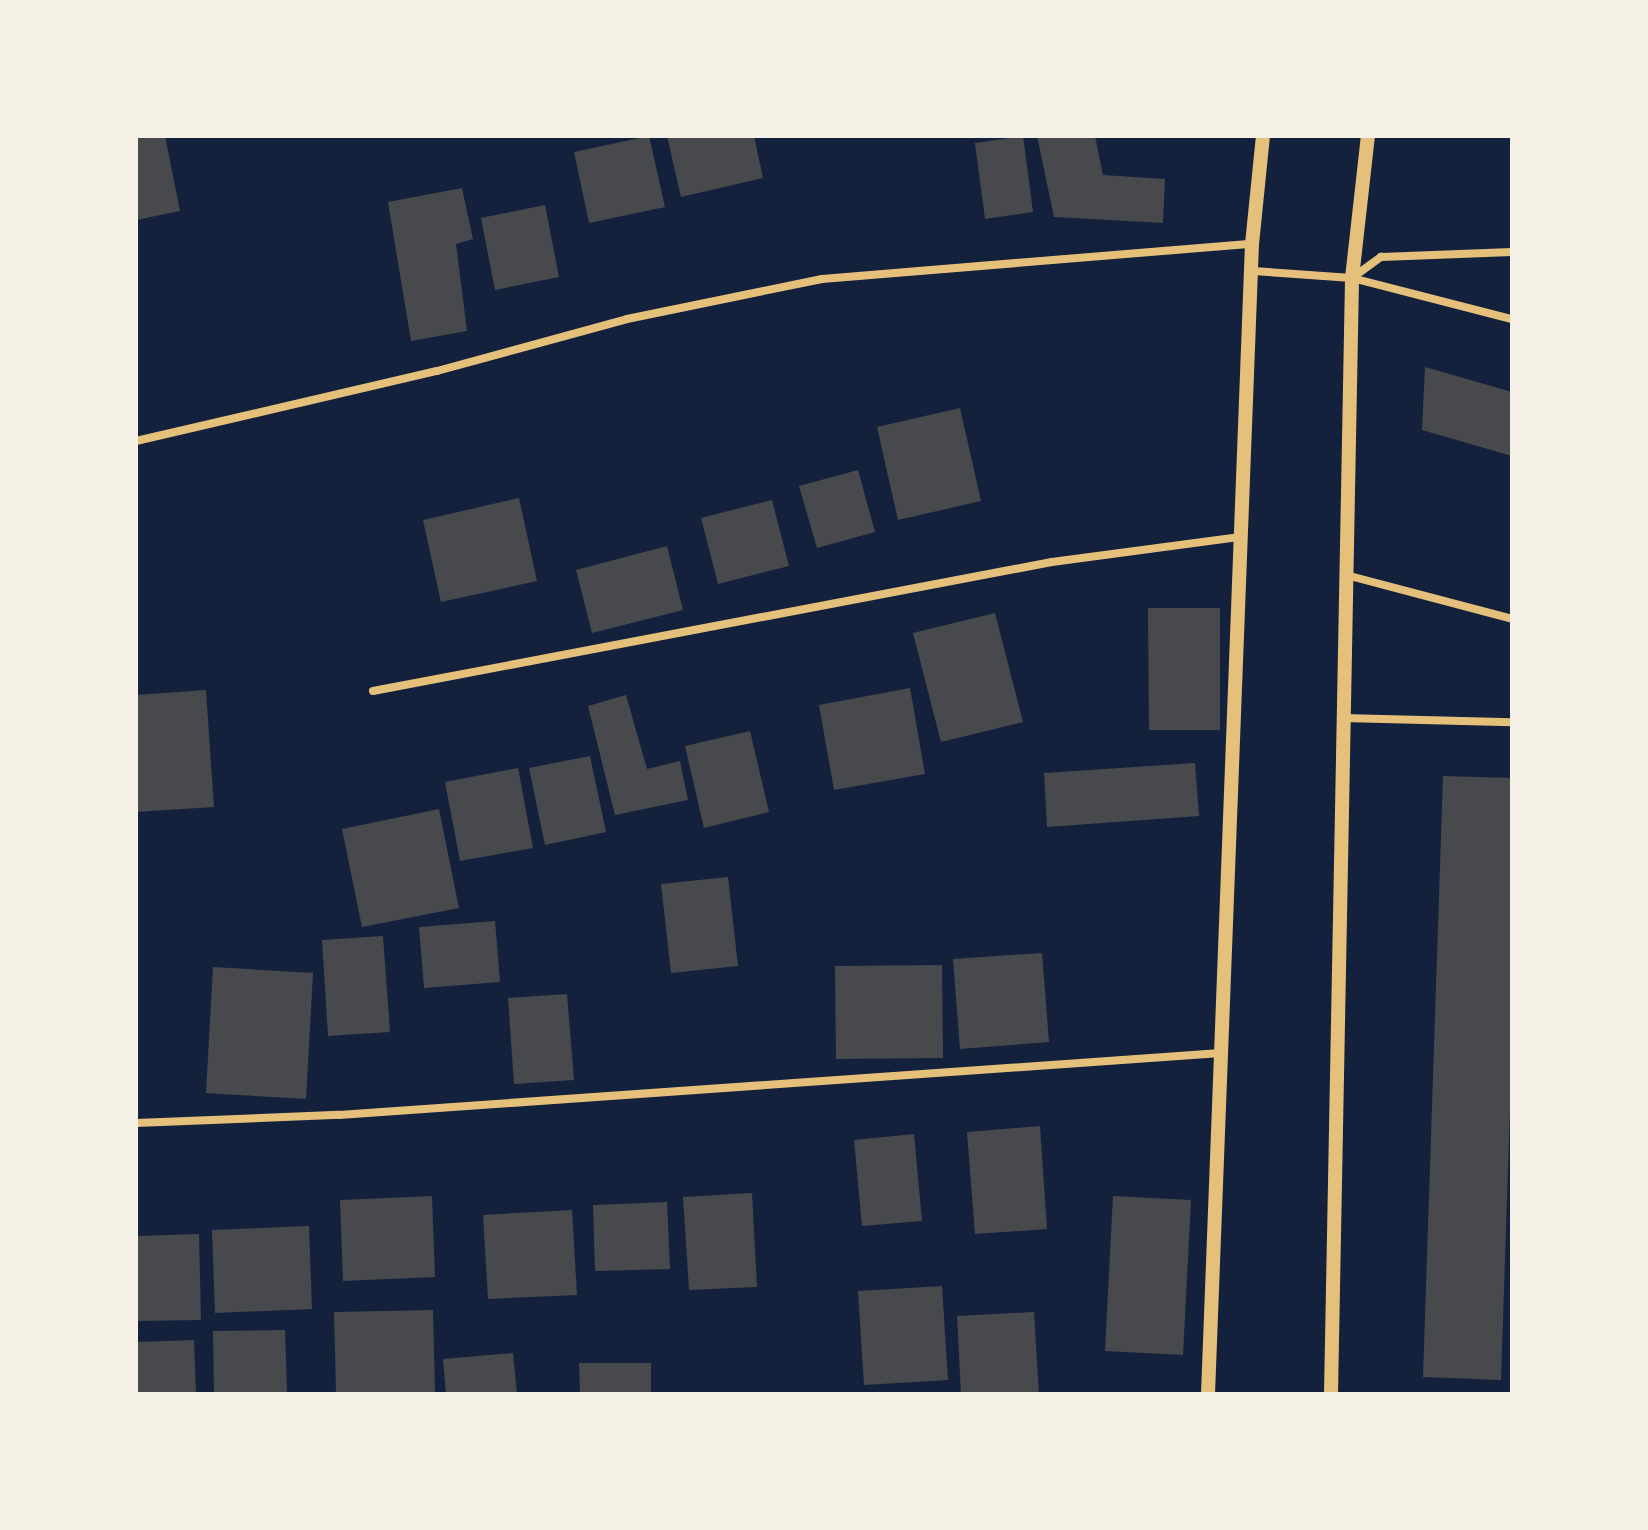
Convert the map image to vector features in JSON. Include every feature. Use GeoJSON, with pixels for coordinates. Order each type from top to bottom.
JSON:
{"type":"FeatureCollection","features":[{"type":"Feature","properties":{"kind":"street"},"geometry":{"type":"LineString","coordinates":[[1208,1394],[1252,244],[1263,136]]}},
{"type":"Feature","properties":{"kind":"street"},"geometry":{"type":"LineString","coordinates":[[1331,1394],[1352,278],[1368,136]]}},
{"type":"Feature","properties":{"kind":"street"},"geometry":{"type":"LineString","coordinates":[[136,441],[437,371],[627,319],[822,279],[1252,244]]}},
{"type":"Feature","properties":{"kind":"street"},"geometry":{"type":"LineString","coordinates":[[1352,278],[1381,257],[1512,252]]}},
{"type":"Feature","properties":{"kind":"street"},"geometry":{"type":"LineString","coordinates":[[1253,271],[1352,278],[1512,319]]}},
{"type":"Feature","properties":{"kind":"street"},"geometry":{"type":"LineString","coordinates":[[373,691],[1052,562],[1240,537]]}},
{"type":"Feature","properties":{"kind":"street"},"geometry":{"type":"LineString","coordinates":[[1346,575],[1512,619]]}},
{"type":"Feature","properties":{"kind":"street"},"geometry":{"type":"LineString","coordinates":[[1343,718],[1512,722]]}},
{"type":"Feature","properties":{"kind":"street"},"geometry":{"type":"LineString","coordinates":[[136,1123],[339,1115],[1221,1053]]}},
{"type":"Feature","properties":{"kind":"building"},"geometry":{"type":"Polygon","coordinates":[[[136,136],[165,136],[180,211],[136,220],[136,136]]]}},
{"type":"Feature","properties":{"kind":"building"},"geometry":{"type":"Polygon","coordinates":[[[649,136],[665,207],[589,223],[574,152],[649,136]]]}},
{"type":"Feature","properties":{"kind":"building"},"geometry":{"type":"Polygon","coordinates":[[[667,136],[754,136],[763,178],[681,197],[667,136]]]}},
{"type":"Feature","properties":{"kind":"building"},"geometry":{"type":"Polygon","coordinates":[[[1023,136],[1033,212],[985,219],[975,143],[1023,136]]]}},
{"type":"Feature","properties":{"kind":"building"},"geometry":{"type":"Polygon","coordinates":[[[1037,136],[1095,136],[1103,175],[1165,179],[1163,223],[1054,217],[1037,136]]]}},
{"type":"Feature","properties":{"kind":"building"},"geometry":{"type":"Polygon","coordinates":[[[462,188],[473,239],[456,244],[467,331],[411,341],[388,202],[462,188]]]}},
{"type":"Feature","properties":{"kind":"building"},"geometry":{"type":"Polygon","coordinates":[[[545,205],[559,277],[495,290],[481,218],[545,205]]]}},
{"type":"Feature","properties":{"kind":"building"},"geometry":{"type":"Polygon","coordinates":[[[1425,367],[1512,392],[1512,456],[1422,430],[1425,367]]]}},
{"type":"Feature","properties":{"kind":"building"},"geometry":{"type":"Polygon","coordinates":[[[960,408],[981,501],[898,520],[877,427],[960,408]]]}},
{"type":"Feature","properties":{"kind":"building"},"geometry":{"type":"Polygon","coordinates":[[[858,470],[875,532],[817,548],[799,486],[858,470]]]}},
{"type":"Feature","properties":{"kind":"building"},"geometry":{"type":"Polygon","coordinates":[[[519,498],[537,581],[441,602],[423,520],[519,498]]]}},
{"type":"Feature","properties":{"kind":"building"},"geometry":{"type":"Polygon","coordinates":[[[772,500],[789,566],[718,584],[701,518],[772,500]]]}},
{"type":"Feature","properties":{"kind":"building"},"geometry":{"type":"Polygon","coordinates":[[[667,546],[683,610],[592,633],[576,570],[667,546]]]}},
{"type":"Feature","properties":{"kind":"building"},"geometry":{"type":"Polygon","coordinates":[[[1148,608],[1220,608],[1220,730],[1149,730],[1148,608]]]}},
{"type":"Feature","properties":{"kind":"building"},"geometry":{"type":"Polygon","coordinates":[[[995,613],[1023,722],[941,742],[913,633],[995,613]]]}},
{"type":"Feature","properties":{"kind":"building"},"geometry":{"type":"Polygon","coordinates":[[[910,688],[925,774],[834,790],[819,705],[910,688]]]}},
{"type":"Feature","properties":{"kind":"building"},"geometry":{"type":"Polygon","coordinates":[[[206,690],[214,807],[136,812],[136,695],[206,690]]]}},
{"type":"Feature","properties":{"kind":"building"},"geometry":{"type":"Polygon","coordinates":[[[626,695],[647,769],[680,761],[688,800],[615,815],[588,706],[626,695]]]}},
{"type":"Feature","properties":{"kind":"building"},"geometry":{"type":"Polygon","coordinates":[[[750,731],[769,812],[704,828],[685,746],[750,731]]]}},
{"type":"Feature","properties":{"kind":"building"},"geometry":{"type":"Polygon","coordinates":[[[590,756],[606,832],[545,845],[529,768],[590,756]]]}},
{"type":"Feature","properties":{"kind":"building"},"geometry":{"type":"Polygon","coordinates":[[[1195,763],[1199,816],[1047,827],[1044,773],[1195,763]]]}},
{"type":"Feature","properties":{"kind":"building"},"geometry":{"type":"Polygon","coordinates":[[[518,768],[533,848],[460,861],[445,782],[518,768]]]}},
{"type":"Feature","properties":{"kind":"building"},"geometry":{"type":"Polygon","coordinates":[[[1443,776],[1512,778],[1512,1048],[1501,1380],[1423,1377],[1443,776]]]}},
{"type":"Feature","properties":{"kind":"building"},"geometry":{"type":"Polygon","coordinates":[[[439,809],[459,908],[362,927],[342,829],[439,809]]]}},
{"type":"Feature","properties":{"kind":"building"},"geometry":{"type":"Polygon","coordinates":[[[728,877],[738,966],[671,973],[661,884],[728,877]]]}},
{"type":"Feature","properties":{"kind":"building"},"geometry":{"type":"Polygon","coordinates":[[[495,921],[500,982],[424,988],[419,927],[495,921]]]}},
{"type":"Feature","properties":{"kind":"building"},"geometry":{"type":"Polygon","coordinates":[[[383,936],[390,1032],[328,1036],[322,940],[383,936]]]}},
{"type":"Feature","properties":{"kind":"building"},"geometry":{"type":"Polygon","coordinates":[[[1042,953],[1049,1042],[960,1049],[953,959],[1042,953]]]}},
{"type":"Feature","properties":{"kind":"building"},"geometry":{"type":"Polygon","coordinates":[[[942,965],[943,1058],[836,1059],[835,966],[942,965]]]}},
{"type":"Feature","properties":{"kind":"building"},"geometry":{"type":"Polygon","coordinates":[[[213,967],[313,973],[306,1099],[206,1093],[213,967]]]}},
{"type":"Feature","properties":{"kind":"building"},"geometry":{"type":"Polygon","coordinates":[[[567,994],[574,1080],[514,1084],[508,998],[567,994]]]}},
{"type":"Feature","properties":{"kind":"building"},"geometry":{"type":"Polygon","coordinates":[[[1040,1126],[1047,1229],[975,1234],[967,1132],[1040,1126]]]}},
{"type":"Feature","properties":{"kind":"building"},"geometry":{"type":"Polygon","coordinates":[[[914,1134],[922,1221],[862,1226],[854,1140],[914,1134]]]}},
{"type":"Feature","properties":{"kind":"building"},"geometry":{"type":"Polygon","coordinates":[[[752,1193],[757,1287],[689,1290],[683,1197],[752,1193]]]}},
{"type":"Feature","properties":{"kind":"building"},"geometry":{"type":"Polygon","coordinates":[[[432,1196],[435,1277],[343,1281],[340,1200],[432,1196]]]}},
{"type":"Feature","properties":{"kind":"building"},"geometry":{"type":"Polygon","coordinates":[[[1113,1196],[1191,1200],[1183,1355],[1105,1351],[1113,1196]]]}},
{"type":"Feature","properties":{"kind":"building"},"geometry":{"type":"Polygon","coordinates":[[[667,1202],[670,1269],[595,1271],[593,1205],[667,1202]]]}},
{"type":"Feature","properties":{"kind":"building"},"geometry":{"type":"Polygon","coordinates":[[[572,1210],[577,1295],[488,1299],[483,1215],[572,1210]]]}},
{"type":"Feature","properties":{"kind":"building"},"geometry":{"type":"Polygon","coordinates":[[[309,1226],[312,1309],[215,1313],[212,1230],[309,1226]]]}},
{"type":"Feature","properties":{"kind":"building"},"geometry":{"type":"Polygon","coordinates":[[[199,1234],[201,1320],[136,1321],[136,1236],[199,1234]]]}},
{"type":"Feature","properties":{"kind":"building"},"geometry":{"type":"Polygon","coordinates":[[[942,1286],[948,1380],[864,1385],[858,1291],[942,1286]]]}},
{"type":"Feature","properties":{"kind":"building"},"geometry":{"type":"Polygon","coordinates":[[[433,1310],[435,1392],[336,1393],[334,1312],[433,1310]]]}},
{"type":"Feature","properties":{"kind":"building"},"geometry":{"type":"Polygon","coordinates":[[[1034,1312],[1039,1394],[961,1394],[957,1316],[1034,1312]]]}},
{"type":"Feature","properties":{"kind":"building"},"geometry":{"type":"Polygon","coordinates":[[[285,1330],[287,1394],[214,1394],[213,1331],[285,1330]]]}},
{"type":"Feature","properties":{"kind":"building"},"geometry":{"type":"Polygon","coordinates":[[[194,1340],[196,1394],[136,1394],[136,1342],[194,1340]]]}},
{"type":"Feature","properties":{"kind":"building"},"geometry":{"type":"Polygon","coordinates":[[[513,1353],[517,1394],[446,1394],[443,1359],[513,1353]]]}},
{"type":"Feature","properties":{"kind":"building"},"geometry":{"type":"Polygon","coordinates":[[[579,1363],[651,1363],[651,1394],[580,1394],[579,1363]]]}}]}
